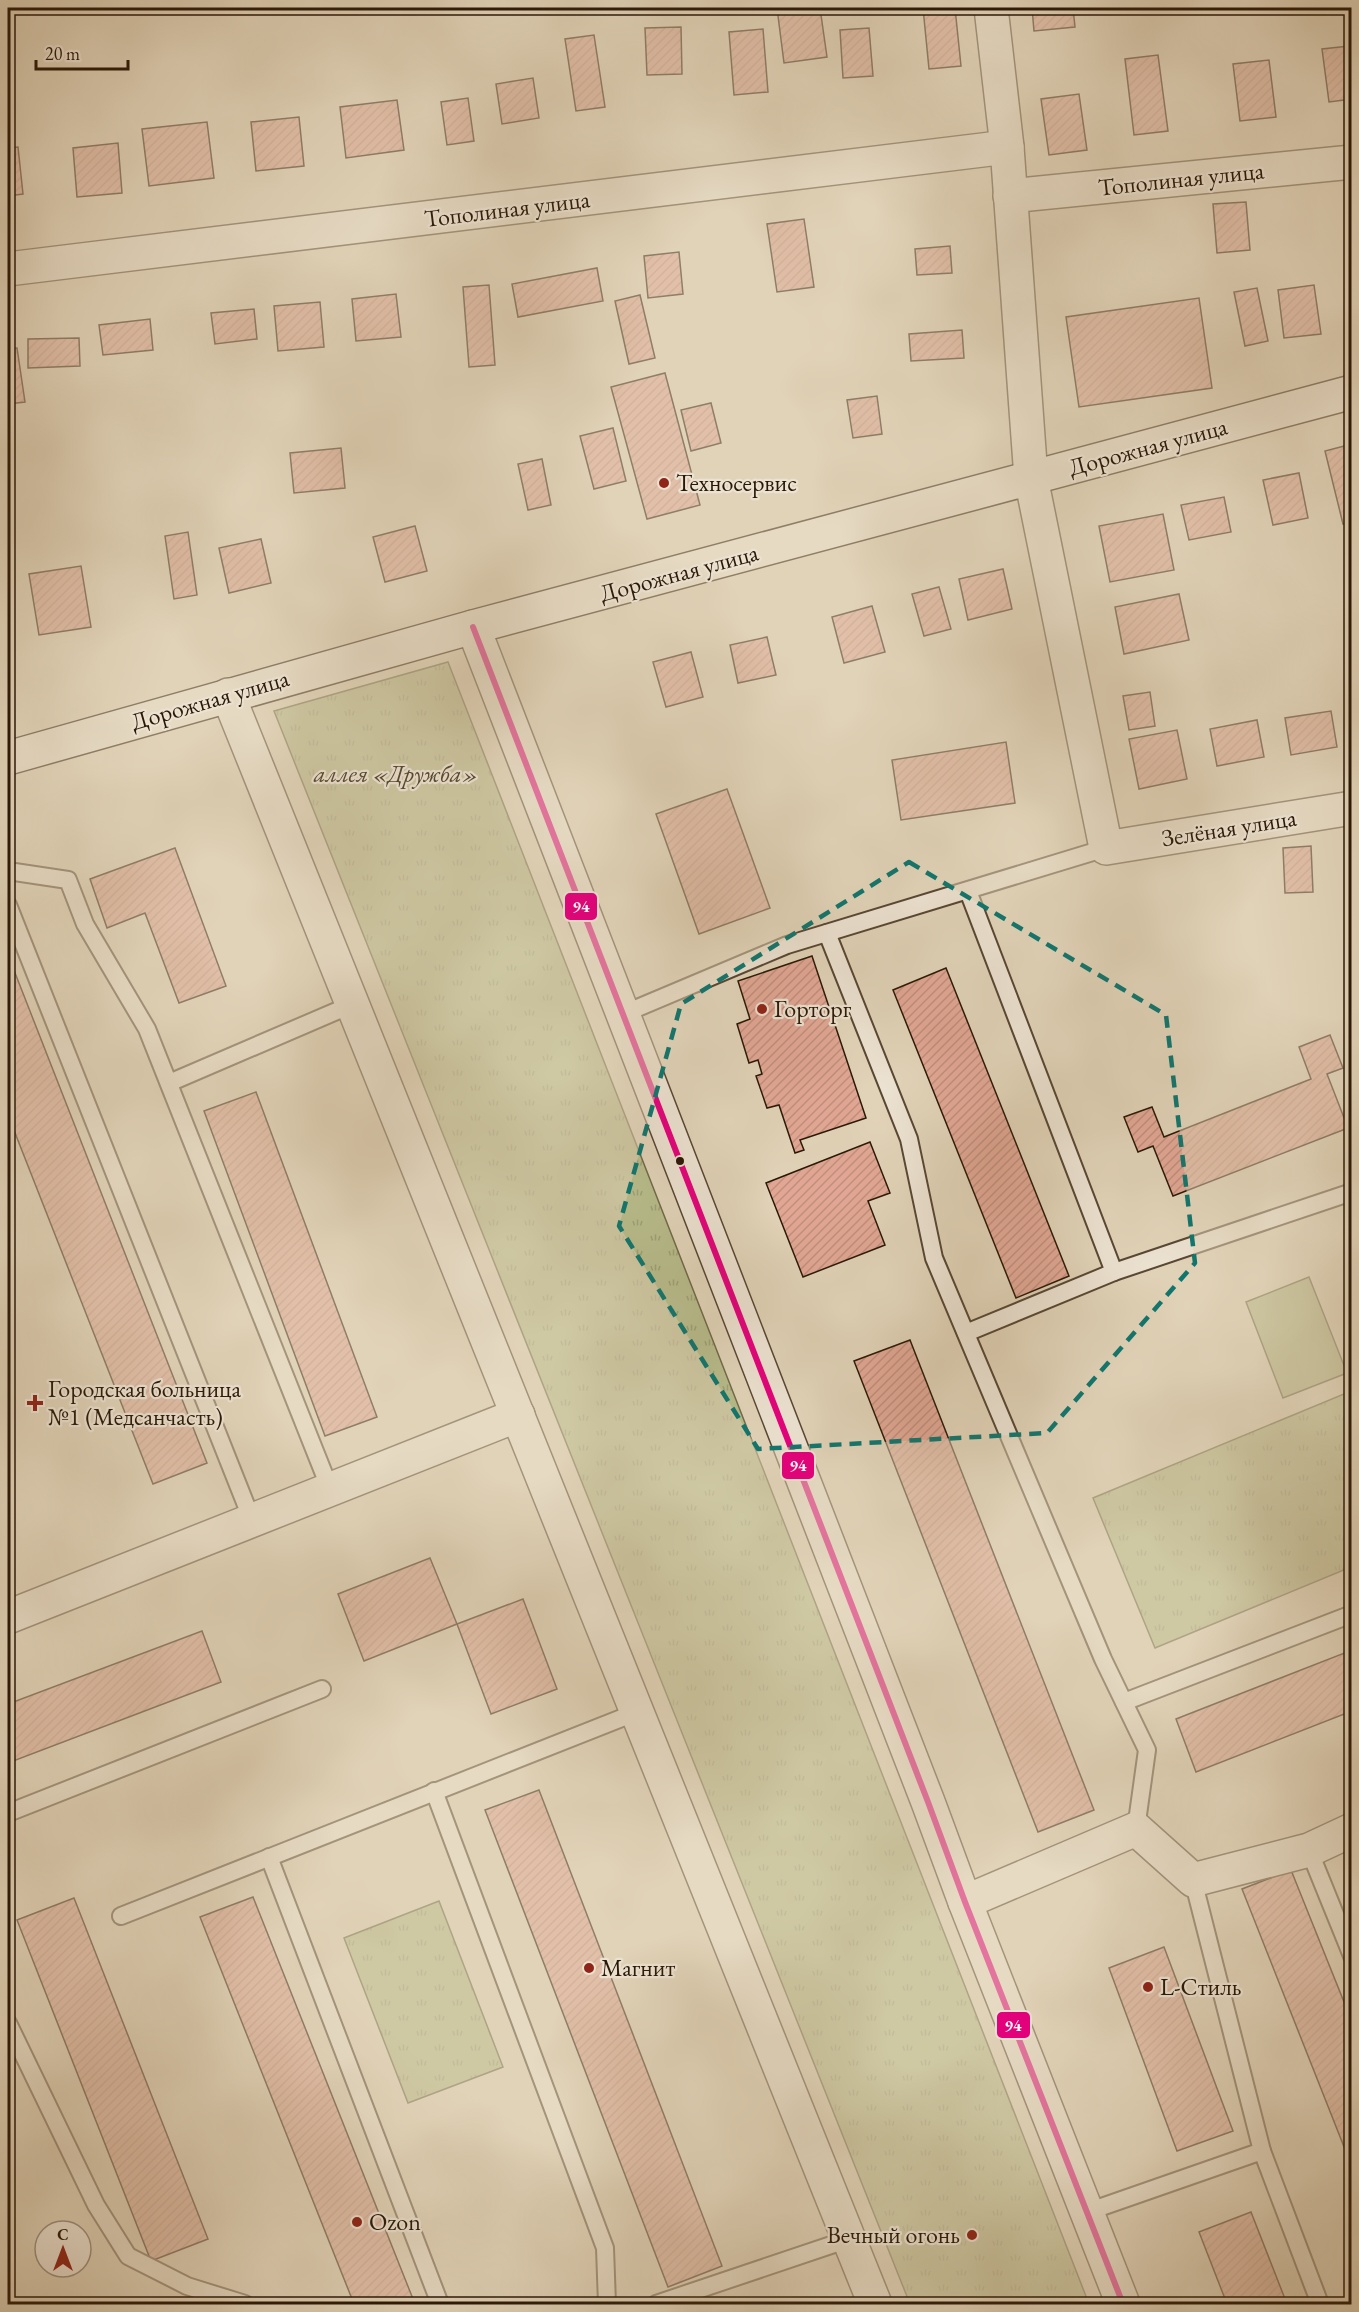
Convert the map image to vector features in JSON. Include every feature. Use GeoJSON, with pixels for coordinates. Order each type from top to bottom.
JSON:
{"type":"FeatureCollection","features":[{"type":"Feature","properties":{"kind":"street"},"geometry":{"type":"LineString","coordinates":[[991,8],[1007,147],[1031,478],[1106,848]]}},
{"type":"Feature","properties":{"kind":"street","name":"Тополиная улица"},"geometry":{"type":"LineString","coordinates":[[8,269],[1007,147]]}},
{"type":"Feature","properties":{"kind":"street","name":"Тополиная улица"},"geometry":{"type":"LineString","coordinates":[[1010,196],[1352,162]]}},
{"type":"Feature","properties":{"kind":"street","name":"Дорожная улица"},"geometry":{"type":"LineString","coordinates":[[8,758],[473,627],[1352,392]]}},
{"type":"Feature","properties":{"kind":"street"},"geometry":{"type":"LineString","coordinates":[[473,627],[965,1902],[1123,2304]]}},
{"type":"Feature","properties":{"kind":"street"},"geometry":{"type":"LineString","coordinates":[[228,695],[875,2304]]}},
{"type":"Feature","properties":{"kind":"street","name":"Зелёная улица"},"geometry":{"type":"LineString","coordinates":[[1106,848],[1352,808]]}},
{"type":"Feature","properties":{"kind":"street"},"geometry":{"type":"LineString","coordinates":[[8,1617],[518,1415]]}},
{"type":"Feature","properties":{"kind":"street"},"geometry":{"type":"LineString","coordinates":[[965,1902],[1136,1829],[1193,1880],[1309,1850],[1352,1830]]}},
{"type":"Feature","properties":{"kind":"lane"},"geometry":{"type":"LineString","coordinates":[[623,1014],[787,945],[1106,848]]}},
{"type":"Feature","properties":{"kind":"lane"},"geometry":{"type":"LineString","coordinates":[[8,871],[68,880],[86,924],[147,1029],[330,1489]]}},
{"type":"Feature","properties":{"kind":"lane"},"geometry":{"type":"LineString","coordinates":[[968,891],[1114,1272]]}},
{"type":"Feature","properties":{"kind":"lane"},"geometry":{"type":"LineString","coordinates":[[8,905],[252,1520]]}},
{"type":"Feature","properties":{"kind":"lane"},"geometry":{"type":"LineString","coordinates":[[828,933],[909,1139],[934,1258],[1103,1659],[1147,1750],[1136,1829]]}},
{"type":"Feature","properties":{"kind":"lane"},"geometry":{"type":"LineString","coordinates":[[169,1083],[353,1004]]}},
{"type":"Feature","properties":{"kind":"lane"},"geometry":{"type":"LineString","coordinates":[[966,1333],[1114,1272],[1352,1192]]}},
{"type":"Feature","properties":{"kind":"lane"},"geometry":{"type":"LineString","coordinates":[[1124,1702],[1352,1614]]}},
{"type":"Feature","properties":{"kind":"lane"},"geometry":{"type":"LineString","coordinates":[[8,1813],[322,1689]]}},
{"type":"Feature","properties":{"kind":"lane"},"geometry":{"type":"LineString","coordinates":[[121,1916],[637,1712]]}},
{"type":"Feature","properties":{"kind":"lane"},"geometry":{"type":"LineString","coordinates":[[434,1791],[605,2248],[607,2304]]}},
{"type":"Feature","properties":{"kind":"lane"},"geometry":{"type":"LineString","coordinates":[[1309,1850],[1352,1956]]}},
{"type":"Feature","properties":{"kind":"lane"},"geometry":{"type":"LineString","coordinates":[[269,1857],[440,2304]]}},
{"type":"Feature","properties":{"kind":"lane"},"geometry":{"type":"LineString","coordinates":[[1193,1880],[1262,2151],[1320,2304]]}},
{"type":"Feature","properties":{"kind":"lane"},"geometry":{"type":"LineString","coordinates":[[8,2023],[96,2205],[128,2256],[210,2299],[245,2304]]}},
{"type":"Feature","properties":{"kind":"lane"},"geometry":{"type":"LineString","coordinates":[[1087,2212],[1262,2151]]}},
{"type":"Feature","properties":{"kind":"lane"},"geometry":{"type":"LineString","coordinates":[[656,2304],[849,2239]]}},
{"type":"Feature","properties":{"kind":"highlighted area"},"geometry":{"type":"Polygon","coordinates":[[[909,862],[1166,1015],[1195,1263],[1047,1433],[758,1449],[619,1226],[681,1004],[909,862]]]}},
{"type":"Feature","properties":{"kind":"green space","name":"аллея «Дружба»"},"geometry":{"type":"Polygon","coordinates":[[[448,662],[1089,2304],[910,2304],[274,711],[448,662]]]}},
{"type":"Feature","properties":{"kind":"green space"},"geometry":{"type":"Polygon","coordinates":[[[1309,1277],[1347,1373],[1283,1398],[1246,1302],[1309,1277]]]}},
{"type":"Feature","properties":{"kind":"green space"},"geometry":{"type":"Polygon","coordinates":[[[1351,1391],[1351,1567],[1155,1648],[1093,1498],[1351,1391]]]}},
{"type":"Feature","properties":{"kind":"green space"},"geometry":{"type":"Polygon","coordinates":[[[439,1901],[503,2067],[408,2103],[344,1938],[439,1901]]]}},
{"type":"Feature","properties":{"kind":"building"},"geometry":{"type":"Polygon","coordinates":[[[777,8],[820,8],[827,57],[784,63],[777,8]]]}},
{"type":"Feature","properties":{"kind":"building"},"geometry":{"type":"Polygon","coordinates":[[[923,8],[955,8],[961,66],[929,69],[923,8]]]}},
{"type":"Feature","properties":{"kind":"building"},"geometry":{"type":"Polygon","coordinates":[[[1032,8],[1073,8],[1075,27],[1034,31],[1032,8]]]}},
{"type":"Feature","properties":{"kind":"building"},"geometry":{"type":"Polygon","coordinates":[[[681,27],[682,74],[647,75],[645,28],[681,27]]]}},
{"type":"Feature","properties":{"kind":"building"},"geometry":{"type":"Polygon","coordinates":[[[869,28],[873,76],[843,78],[840,30],[869,28]]]}},
{"type":"Feature","properties":{"kind":"building"},"geometry":{"type":"Polygon","coordinates":[[[763,29],[768,92],[734,95],[729,32],[763,29]]]}},
{"type":"Feature","properties":{"kind":"building"},"geometry":{"type":"Polygon","coordinates":[[[594,35],[605,107],[576,111],[565,39],[594,35]]]}},
{"type":"Feature","properties":{"kind":"building"},"geometry":{"type":"Polygon","coordinates":[[[1349,46],[1352,66],[1352,99],[1329,102],[1322,49],[1349,46]]]}},
{"type":"Feature","properties":{"kind":"building"},"geometry":{"type":"Polygon","coordinates":[[[1158,55],[1168,131],[1134,135],[1125,59],[1158,55]]]}},
{"type":"Feature","properties":{"kind":"building"},"geometry":{"type":"Polygon","coordinates":[[[1269,60],[1276,117],[1240,121],[1233,64],[1269,60]]]}},
{"type":"Feature","properties":{"kind":"building"},"geometry":{"type":"Polygon","coordinates":[[[533,78],[539,118],[502,124],[496,84],[533,78]]]}},
{"type":"Feature","properties":{"kind":"building"},"geometry":{"type":"Polygon","coordinates":[[[1079,94],[1087,150],[1049,155],[1041,99],[1079,94]]]}},
{"type":"Feature","properties":{"kind":"building"},"geometry":{"type":"Polygon","coordinates":[[[468,98],[474,141],[447,145],[441,102],[468,98]]]}},
{"type":"Feature","properties":{"kind":"building"},"geometry":{"type":"Polygon","coordinates":[[[397,100],[404,150],[346,158],[340,107],[397,100]]]}},
{"type":"Feature","properties":{"kind":"building"},"geometry":{"type":"Polygon","coordinates":[[[299,117],[304,166],[256,171],[251,122],[299,117]]]}},
{"type":"Feature","properties":{"kind":"building"},"geometry":{"type":"Polygon","coordinates":[[[207,122],[214,178],[149,186],[142,129],[207,122]]]}},
{"type":"Feature","properties":{"kind":"building"},"geometry":{"type":"Polygon","coordinates":[[[118,143],[122,193],[77,197],[73,148],[118,143]]]}},
{"type":"Feature","properties":{"kind":"building"},"geometry":{"type":"Polygon","coordinates":[[[18,147],[23,194],[8,196],[8,148],[18,147]]]}},
{"type":"Feature","properties":{"kind":"building"},"geometry":{"type":"Polygon","coordinates":[[[1246,202],[1250,250],[1217,253],[1213,204],[1246,202]]]}},
{"type":"Feature","properties":{"kind":"building"},"geometry":{"type":"Polygon","coordinates":[[[804,219],[814,287],[777,292],[767,224],[804,219]]]}},
{"type":"Feature","properties":{"kind":"building"},"geometry":{"type":"Polygon","coordinates":[[[950,246],[952,273],[917,275],[915,249],[950,246]]]}},
{"type":"Feature","properties":{"kind":"building"},"geometry":{"type":"Polygon","coordinates":[[[679,252],[683,294],[648,298],[644,256],[679,252]]]}},
{"type":"Feature","properties":{"kind":"building"},"geometry":{"type":"Polygon","coordinates":[[[597,268],[603,301],[518,317],[512,284],[597,268]]]}},
{"type":"Feature","properties":{"kind":"building"},"geometry":{"type":"Polygon","coordinates":[[[489,285],[495,365],[469,367],[463,287],[489,285]]]}},
{"type":"Feature","properties":{"kind":"building"},"geometry":{"type":"Polygon","coordinates":[[[1314,285],[1321,334],[1284,338],[1278,290],[1314,285]]]}},
{"type":"Feature","properties":{"kind":"building"},"geometry":{"type":"Polygon","coordinates":[[[1257,288],[1268,341],[1245,346],[1234,292],[1257,288]]]}},
{"type":"Feature","properties":{"kind":"building"},"geometry":{"type":"Polygon","coordinates":[[[396,294],[401,337],[356,341],[352,299],[396,294]]]}},
{"type":"Feature","properties":{"kind":"building"},"geometry":{"type":"Polygon","coordinates":[[[640,295],[655,358],[629,364],[615,301],[640,295]]]}},
{"type":"Feature","properties":{"kind":"building"},"geometry":{"type":"Polygon","coordinates":[[[1199,298],[1212,388],[1079,407],[1066,317],[1199,298]]]}},
{"type":"Feature","properties":{"kind":"building"},"geometry":{"type":"Polygon","coordinates":[[[320,302],[324,347],[278,351],[274,306],[320,302]]]}},
{"type":"Feature","properties":{"kind":"building"},"geometry":{"type":"Polygon","coordinates":[[[254,309],[257,339],[215,344],[211,313],[254,309]]]}},
{"type":"Feature","properties":{"kind":"building"},"geometry":{"type":"Polygon","coordinates":[[[150,319],[153,350],[103,355],[99,325],[150,319]]]}},
{"type":"Feature","properties":{"kind":"building"},"geometry":{"type":"Polygon","coordinates":[[[962,330],[964,358],[911,361],[909,334],[962,330]]]}},
{"type":"Feature","properties":{"kind":"building"},"geometry":{"type":"Polygon","coordinates":[[[79,338],[80,366],[28,368],[28,339],[79,338]]]}},
{"type":"Feature","properties":{"kind":"building"},"geometry":{"type":"Polygon","coordinates":[[[17,348],[25,402],[8,404],[8,349],[17,348]]]}},
{"type":"Feature","properties":{"kind":"building"},"geometry":{"type":"Polygon","coordinates":[[[665,373],[700,505],[647,519],[611,387],[665,373]]]}},
{"type":"Feature","properties":{"kind":"building"},"geometry":{"type":"Polygon","coordinates":[[[877,396],[882,434],[853,438],[847,400],[877,396]]]}},
{"type":"Feature","properties":{"kind":"building"},"geometry":{"type":"Polygon","coordinates":[[[711,403],[721,443],[691,451],[681,410],[711,403]]]}},
{"type":"Feature","properties":{"kind":"building"},"geometry":{"type":"Polygon","coordinates":[[[613,428],[626,481],[594,489],[580,436],[613,428]]]}},
{"type":"Feature","properties":{"kind":"building"},"geometry":{"type":"Polygon","coordinates":[[[1352,444],[1352,522],[1343,524],[1325,451],[1352,444]]]}},
{"type":"Feature","properties":{"kind":"building"},"geometry":{"type":"Polygon","coordinates":[[[341,448],[345,488],[294,493],[290,453],[341,448]]]}},
{"type":"Feature","properties":{"kind":"building"},"geometry":{"type":"Polygon","coordinates":[[[542,459],[551,505],[528,510],[518,464],[542,459]]]}},
{"type":"Feature","properties":{"kind":"building"},"geometry":{"type":"Polygon","coordinates":[[[1299,473],[1308,518],[1273,525],[1263,480],[1299,473]]]}},
{"type":"Feature","properties":{"kind":"building"},"geometry":{"type":"Polygon","coordinates":[[[1224,497],[1231,532],[1189,540],[1181,505],[1224,497]]]}},
{"type":"Feature","properties":{"kind":"building"},"geometry":{"type":"Polygon","coordinates":[[[1163,514],[1174,570],[1110,582],[1099,526],[1163,514]]]}},
{"type":"Feature","properties":{"kind":"building"},"geometry":{"type":"Polygon","coordinates":[[[415,526],[427,571],[385,582],[373,537],[415,526]]]}},
{"type":"Feature","properties":{"kind":"building"},"geometry":{"type":"Polygon","coordinates":[[[188,532],[197,595],[174,599],[165,536],[188,532]]]}},
{"type":"Feature","properties":{"kind":"building"},"geometry":{"type":"Polygon","coordinates":[[[261,539],[271,583],[229,593],[219,548],[261,539]]]}},
{"type":"Feature","properties":{"kind":"building"},"geometry":{"type":"Polygon","coordinates":[[[81,566],[91,627],[39,635],[29,574],[81,566]]]}},
{"type":"Feature","properties":{"kind":"building"},"geometry":{"type":"Polygon","coordinates":[[[1003,569],[1012,609],[968,620],[959,579],[1003,569]]]}},
{"type":"Feature","properties":{"kind":"building"},"geometry":{"type":"Polygon","coordinates":[[[939,587],[951,629],[924,636],[912,594],[939,587]]]}},
{"type":"Feature","properties":{"kind":"building"},"geometry":{"type":"Polygon","coordinates":[[[1179,594],[1189,640],[1124,654],[1115,607],[1179,594]]]}},
{"type":"Feature","properties":{"kind":"building"},"geometry":{"type":"Polygon","coordinates":[[[872,606],[885,652],[844,663],[832,617],[872,606]]]}},
{"type":"Feature","properties":{"kind":"building"},"geometry":{"type":"Polygon","coordinates":[[[767,637],[776,675],[738,683],[730,645],[767,637]]]}},
{"type":"Feature","properties":{"kind":"building"},"geometry":{"type":"Polygon","coordinates":[[[691,652],[703,697],[666,707],[653,662],[691,652]]]}},
{"type":"Feature","properties":{"kind":"building"},"geometry":{"type":"Polygon","coordinates":[[[1150,692],[1155,726],[1129,730],[1123,696],[1150,692]]]}},
{"type":"Feature","properties":{"kind":"building"},"geometry":{"type":"Polygon","coordinates":[[[1331,711],[1337,747],[1291,755],[1285,718],[1331,711]]]}},
{"type":"Feature","properties":{"kind":"building"},"geometry":{"type":"Polygon","coordinates":[[[1257,720],[1264,757],[1217,766],[1210,729],[1257,720]]]}},
{"type":"Feature","properties":{"kind":"building"},"geometry":{"type":"Polygon","coordinates":[[[1177,730],[1187,779],[1139,789],[1129,739],[1177,730]]]}},
{"type":"Feature","properties":{"kind":"building"},"geometry":{"type":"Polygon","coordinates":[[[1006,742],[1015,803],[901,820],[892,760],[1006,742]]]}},
{"type":"Feature","properties":{"kind":"building"},"geometry":{"type":"Polygon","coordinates":[[[727,789],[770,908],[699,934],[656,814],[727,789]]]}},
{"type":"Feature","properties":{"kind":"building"},"geometry":{"type":"Polygon","coordinates":[[[1311,846],[1313,892],[1285,893],[1283,848],[1311,846]]]}},
{"type":"Feature","properties":{"kind":"building"},"geometry":{"type":"Polygon","coordinates":[[[175,848],[226,986],[179,1003],[145,913],[107,928],[90,879],[175,848]]]}},
{"type":"Feature","properties":{"kind":"building"},"geometry":{"type":"Polygon","coordinates":[[[8,955],[207,1463],[153,1484],[8,1115],[8,955]]]}},
{"type":"Feature","properties":{"kind":"building"},"geometry":{"type":"Polygon","coordinates":[[[812,956],[866,1118],[800,1140],[804,1150],[795,1153],[779,1105],[767,1108],[756,1076],[762,1074],[758,1060],[749,1063],[737,1024],[750,1019],[738,981],[812,956]]]}},
{"type":"Feature","properties":{"kind":"building"},"geometry":{"type":"Polygon","coordinates":[[[946,968],[1069,1276],[1016,1298],[893,990],[946,968]]]}},
{"type":"Feature","properties":{"kind":"building"},"geometry":{"type":"Polygon","coordinates":[[[1330,1035],[1343,1068],[1327,1074],[1348,1128],[1173,1196],[1153,1146],[1138,1152],[1124,1117],[1152,1107],[1164,1137],[1311,1079],[1299,1047],[1330,1035]]]}},
{"type":"Feature","properties":{"kind":"building"},"geometry":{"type":"Polygon","coordinates":[[[256,1092],[377,1417],[325,1436],[204,1111],[256,1092]]]}},
{"type":"Feature","properties":{"kind":"building"},"geometry":{"type":"Polygon","coordinates":[[[870,1142],[890,1193],[868,1201],[885,1245],[803,1277],[766,1183],[870,1142]]]}},
{"type":"Feature","properties":{"kind":"building"},"geometry":{"type":"Polygon","coordinates":[[[910,1340],[1094,1810],[1038,1832],[854,1361],[910,1340]]]}},
{"type":"Feature","properties":{"kind":"building"},"geometry":{"type":"Polygon","coordinates":[[[430,1558],[457,1624],[364,1661],[338,1594],[430,1558]]]}},
{"type":"Feature","properties":{"kind":"building"},"geometry":{"type":"Polygon","coordinates":[[[523,1599],[557,1689],[491,1714],[457,1624],[523,1599]]]}},
{"type":"Feature","properties":{"kind":"building"},"geometry":{"type":"Polygon","coordinates":[[[202,1631],[221,1682],[8,1763],[8,1704],[202,1631]]]}},
{"type":"Feature","properties":{"kind":"building"},"geometry":{"type":"Polygon","coordinates":[[[1352,1650],[1352,1711],[1196,1772],[1176,1719],[1352,1650]]]}},
{"type":"Feature","properties":{"kind":"building"},"geometry":{"type":"Polygon","coordinates":[[[539,1790],[722,2266],[668,2287],[485,1810],[539,1790]]]}},
{"type":"Feature","properties":{"kind":"building"},"geometry":{"type":"Polygon","coordinates":[[[1291,1870],[1352,2022],[1352,2167],[1242,1889],[1291,1870]]]}},
{"type":"Feature","properties":{"kind":"building"},"geometry":{"type":"Polygon","coordinates":[[[253,1897],[415,2304],[354,2304],[200,1917],[253,1897]]]}},
{"type":"Feature","properties":{"kind":"building"},"geometry":{"type":"Polygon","coordinates":[[[74,1898],[208,2239],[151,2261],[17,1920],[74,1898]]]}},
{"type":"Feature","properties":{"kind":"building"},"geometry":{"type":"Polygon","coordinates":[[[1164,1947],[1233,2131],[1177,2151],[1109,1968],[1164,1947]]]}},
{"type":"Feature","properties":{"kind":"building"},"geometry":{"type":"Polygon","coordinates":[[[1251,2212],[1287,2304],[1227,2304],[1199,2232],[1251,2212]]]}},
{"type":"Feature","properties":{"kind":"transit line","name":"94"},"geometry":{"type":"LineString","coordinates":[[473,627],[965,1902],[1123,2304]]}},
{"type":"Feature","properties":{"kind":"place","name":"Техносервис"},"geometry":{"type":"Point","coordinates":[664,483]}},
{"type":"Feature","properties":{"kind":"place","name":"Горторг"},"geometry":{"type":"Point","coordinates":[762,1009]}},
{"type":"Feature","properties":{"kind":"place","name":"Городская больница №1 (Медсанчасть)"},"geometry":{"type":"Point","coordinates":[35,1403]}},
{"type":"Feature","properties":{"kind":"place","name":"Магнит"},"geometry":{"type":"Point","coordinates":[589,1968]}},
{"type":"Feature","properties":{"kind":"place","name":"L-Стиль"},"geometry":{"type":"Point","coordinates":[1148,1987]}},
{"type":"Feature","properties":{"kind":"place","name":"Ozon"},"geometry":{"type":"Point","coordinates":[357,2222]}},
{"type":"Feature","properties":{"kind":"place","name":"Вечный огонь"},"geometry":{"type":"Point","coordinates":[972,2235]}}]}
